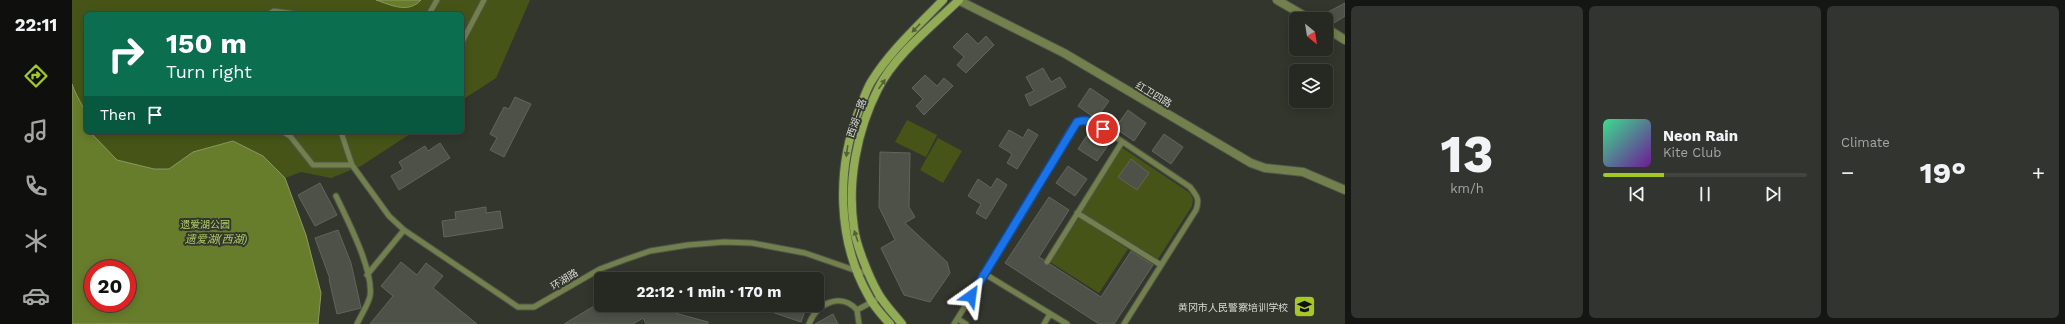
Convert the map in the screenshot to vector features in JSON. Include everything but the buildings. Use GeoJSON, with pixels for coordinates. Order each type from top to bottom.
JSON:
{"type":"FeatureCollection","features":[{"type":"Feature","properties":{"kind":"main road","name":"西湖一路"},"geometry":{"type":"LineString","coordinates":[[890,324],[872,302],[857,271],[844,227],[843,183],[848,142],[870,83],[893,52],[943,0]]}},
{"type":"Feature","properties":{"kind":"main road","name":"西湖一路"},"geometry":{"type":"LineString","coordinates":[[902,324],[881,297],[868,273],[854,228],[852,185],[857,146],[878,88],[900,57],[958,0]]}},
{"type":"Feature","properties":{"kind":"street","name":"红卫四路"},"geometry":{"type":"LineString","coordinates":[[958,0],[1064,53],[1250,163],[1265,168],[1303,172],[1345,190]]}},
{"type":"Feature","properties":{"kind":"street"},"geometry":{"type":"LineString","coordinates":[[1277,0],[1298,12]]}},
{"type":"Feature","properties":{"kind":"street"},"geometry":{"type":"LineString","coordinates":[[1333,32],[1345,40]]}},
{"type":"Feature","properties":{"kind":"lane"},"geometry":{"type":"LineString","coordinates":[[430,12],[437,0]]}},
{"type":"Feature","properties":{"kind":"lane"},"geometry":{"type":"LineString","coordinates":[[464,38],[484,0]]}},
{"type":"Feature","properties":{"kind":"lane"},"geometry":{"type":"LineString","coordinates":[[954,324],[1077,122],[1084,120],[1093,122],[1190,187],[1198,196],[1199,203],[1196,210],[1124,324]]}},
{"type":"Feature","properties":{"kind":"lane"},"geometry":{"type":"LineString","coordinates":[[286,134],[290,136],[313,165],[352,165]]}},
{"type":"Feature","properties":{"kind":"lane","name":"环湖路"},"geometry":{"type":"LineString","coordinates":[[342,134],[352,165],[389,216],[404,230],[518,307],[527,308],[541,304],[600,269],[650,250],[688,244],[752,242],[805,253],[857,271],[868,273]]}},
{"type":"Feature","properties":{"kind":"lane"},"geometry":{"type":"LineString","coordinates":[[1046,262],[1122,142]]}},
{"type":"Feature","properties":{"kind":"lane"},"geometry":{"type":"LineString","coordinates":[[336,196],[352,228],[368,276],[370,296],[357,324]]}},
{"type":"Feature","properties":{"kind":"lane"},"geometry":{"type":"LineString","coordinates":[[1077,213],[1161,266]]}},
{"type":"Feature","properties":{"kind":"lane"},"geometry":{"type":"LineString","coordinates":[[368,276],[404,230]]}},
{"type":"Feature","properties":{"kind":"lane"},"geometry":{"type":"LineString","coordinates":[[985,274],[1067,324]]}},
{"type":"Feature","properties":{"kind":"lane"},"geometry":{"type":"LineString","coordinates":[[857,310],[881,297]]}},
{"type":"Feature","properties":{"kind":"lane"},"geometry":{"type":"LineString","coordinates":[[809,324],[812,316],[826,303],[842,300],[851,303],[857,310],[859,324]]}},
{"type":"Feature","properties":{"kind":"lane"},"geometry":{"type":"LineString","coordinates":[[1044,324],[1050,314]]}},
{"type":"Feature","properties":{"kind":"lane"},"geometry":{"type":"LineString","coordinates":[[958,319],[966,324]]}},
{"type":"Feature","properties":{"kind":"green space","name":"遗爱湖(西湖)"},"geometry":{"type":"Polygon","coordinates":[[[72,0],[530,0],[496,78],[464,99],[464,12],[84,12],[84,134],[410,134],[361,166],[331,178],[301,172],[285,178],[306,235],[321,293],[318,324],[72,324],[72,0]]]}},
{"type":"Feature","properties":{"kind":"green space"},"geometry":{"type":"Polygon","coordinates":[[[907,120],[937,135],[926,157],[895,142],[907,120]]]}},
{"type":"Feature","properties":{"kind":"green space"},"geometry":{"type":"Polygon","coordinates":[[[938,138],[962,151],[943,183],[920,170],[938,138]]]}},
{"type":"Feature","properties":{"kind":"green space"},"geometry":{"type":"Polygon","coordinates":[[[1121,147],[1190,193],[1193,199],[1192,206],[1158,259],[1081,212],[1121,147]]]}},
{"type":"Feature","properties":{"kind":"green space"},"geometry":{"type":"Polygon","coordinates":[[[1079,218],[1128,249],[1099,293],[1050,262],[1079,218]]]}},
{"type":"Feature","properties":{"kind":"water"},"geometry":{"type":"Polygon","coordinates":[[[376,0],[421,0],[411,7],[399,7],[376,0]]]}},
{"type":"Feature","properties":{"kind":"water","name":"遗爱湖(西湖)"},"geometry":{"type":"Polygon","coordinates":[[[72,84],[84,110],[84,134],[92,134],[117,160],[154,169],[169,169],[193,152],[233,141],[263,156],[285,178],[306,235],[321,293],[318,324],[72,324],[72,84]]]}},
{"type":"Feature","properties":{"kind":"place","name":"黄冈市人民警察培训学校"},"geometry":{"type":"Point","coordinates":[1304,307]}},
{"type":"Feature","properties":{"kind":"route"},"geometry":{"type":"LineString","coordinates":[[971,296],[1027,207],[1069,132],[1077,122],[1084,120],[1093,122],[1103,129]]}},
{"type":"Feature","properties":{"kind":"park label","name":"遗爱湖公园"},"geometry":{"type":"Point","coordinates":[205,224]}}]}
